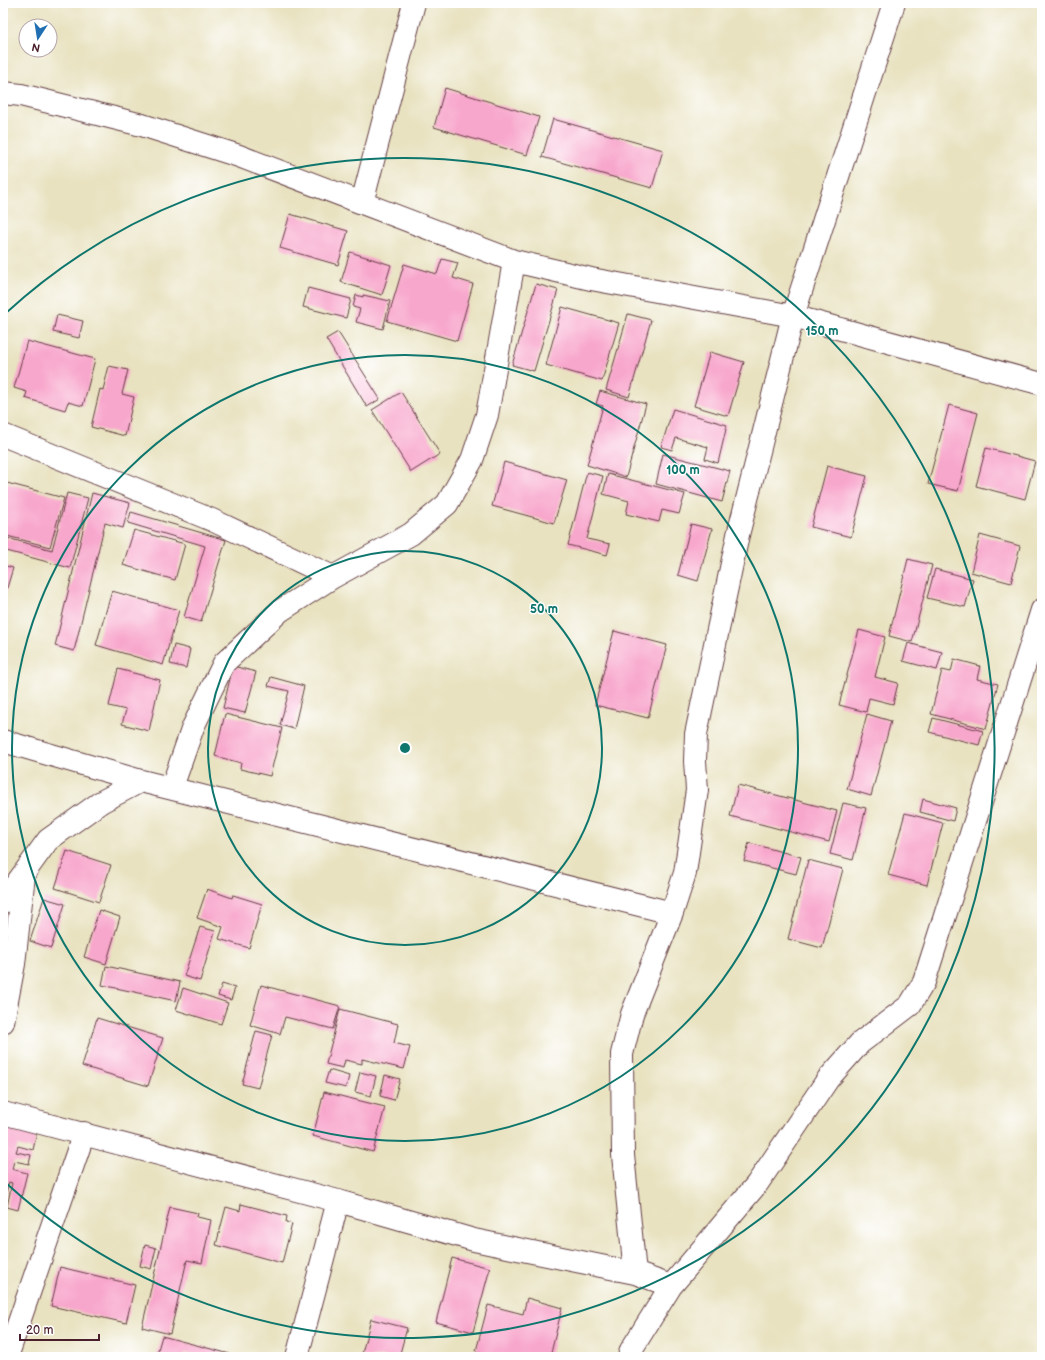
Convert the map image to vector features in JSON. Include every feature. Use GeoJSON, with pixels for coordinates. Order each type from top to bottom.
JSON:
{"type":"FeatureCollection","features":[{"type":"Feature","properties":{"kind":"street"},"geometry":{"type":"LineString","coordinates":[[362,203],[414,3]]}},
{"type":"Feature","properties":{"kind":"street"},"geometry":{"type":"LineString","coordinates":[[635,1273],[623,1155],[622,1054],[632,1014],[672,913],[685,873],[697,790],[696,734],[738,535],[793,316],[894,3]]}},
{"type":"Feature","properties":{"kind":"street"},"geometry":{"type":"LineString","coordinates":[[3,93],[21,95],[142,125],[239,156],[514,261],[591,279],[793,316],[1042,384]]}},
{"type":"Feature","properties":{"kind":"street"},"geometry":{"type":"LineString","coordinates":[[172,787],[192,727],[224,663],[280,610],[333,577],[411,534],[447,504],[468,467],[486,415],[514,261]]}},
{"type":"Feature","properties":{"kind":"street"},"geometry":{"type":"LineString","coordinates":[[3,435],[212,520],[333,577]]}},
{"type":"Feature","properties":{"kind":"street"},"geometry":{"type":"LineString","coordinates":[[629,1357],[631,1350],[671,1286],[757,1184],[828,1079],[860,1043],[910,1005],[924,982],[1042,610]]}},
{"type":"Feature","properties":{"kind":"street"},"geometry":{"type":"LineString","coordinates":[[3,741],[141,781],[172,787],[672,913]]}},
{"type":"Feature","properties":{"kind":"street"},"geometry":{"type":"LineString","coordinates":[[3,902],[48,840],[101,802],[141,781]]}},
{"type":"Feature","properties":{"kind":"street"},"geometry":{"type":"LineString","coordinates":[[3,1022],[14,964],[24,875]]}},
{"type":"Feature","properties":{"kind":"street"},"geometry":{"type":"LineString","coordinates":[[3,1113],[84,1133],[338,1201],[474,1240],[635,1273],[671,1286]]}},
{"type":"Feature","properties":{"kind":"street"},"geometry":{"type":"LineString","coordinates":[[7,1357],[84,1133]]}},
{"type":"Feature","properties":{"kind":"street"},"geometry":{"type":"LineString","coordinates":[[297,1357],[338,1201]]}},
{"type":"Feature","properties":{"kind":"building"},"geometry":{"type":"Polygon","coordinates":[[[445,88],[539,117],[527,155],[434,127],[445,88]]]}},
{"type":"Feature","properties":{"kind":"building"},"geometry":{"type":"Polygon","coordinates":[[[553,119],[663,150],[652,188],[542,157],[553,119]]]}},
{"type":"Feature","properties":{"kind":"building"},"geometry":{"type":"Polygon","coordinates":[[[290,214],[348,231],[338,265],[280,248],[290,214]]]}},
{"type":"Feature","properties":{"kind":"building"},"geometry":{"type":"Polygon","coordinates":[[[350,252],[391,265],[382,295],[341,282],[350,252]]]}},
{"type":"Feature","properties":{"kind":"building"},"geometry":{"type":"Polygon","coordinates":[[[442,259],[458,263],[453,278],[473,284],[457,341],[387,321],[404,264],[437,274],[442,259]]]}},
{"type":"Feature","properties":{"kind":"building"},"geometry":{"type":"Polygon","coordinates":[[[536,284],[558,290],[534,371],[512,365],[536,284]]]}},
{"type":"Feature","properties":{"kind":"building"},"geometry":{"type":"Polygon","coordinates":[[[308,288],[351,299],[346,318],[303,307],[308,288]]]}},
{"type":"Feature","properties":{"kind":"building"},"geometry":{"type":"Polygon","coordinates":[[[356,295],[363,297],[363,295],[390,301],[383,329],[356,322],[360,309],[353,307],[356,295]]]}},
{"type":"Feature","properties":{"kind":"building"},"geometry":{"type":"Polygon","coordinates":[[[562,307],[619,323],[602,381],[546,365],[562,307]]]}},
{"type":"Feature","properties":{"kind":"building"},"geometry":{"type":"Polygon","coordinates":[[[628,314],[651,320],[629,397],[606,390],[628,314]]]}},
{"type":"Feature","properties":{"kind":"building"},"geometry":{"type":"Polygon","coordinates":[[[57,315],[83,321],[79,338],[53,332],[57,315]]]}},
{"type":"Feature","properties":{"kind":"building"},"geometry":{"type":"Polygon","coordinates":[[[338,332],[380,399],[367,407],[326,339],[338,332]]]}},
{"type":"Feature","properties":{"kind":"building"},"geometry":{"type":"Polygon","coordinates":[[[27,341],[95,359],[83,406],[68,402],[65,410],[25,398],[27,392],[14,388],[27,341]]]}},
{"type":"Feature","properties":{"kind":"building"},"geometry":{"type":"Polygon","coordinates":[[[710,352],[744,362],[728,416],[694,406],[710,352]]]}},
{"type":"Feature","properties":{"kind":"building"},"geometry":{"type":"Polygon","coordinates":[[[109,366],[128,370],[122,394],[134,397],[125,436],[91,427],[100,389],[103,390],[109,366]]]}},
{"type":"Feature","properties":{"kind":"building"},"geometry":{"type":"Polygon","coordinates":[[[600,391],[646,404],[626,477],[587,465],[603,406],[596,404],[600,391]]]}},
{"type":"Feature","properties":{"kind":"building"},"geometry":{"type":"Polygon","coordinates":[[[401,392],[440,454],[411,472],[372,410],[401,392]]]}},
{"type":"Feature","properties":{"kind":"building"},"geometry":{"type":"Polygon","coordinates":[[[949,405],[978,413],[958,491],[928,484],[949,405]]]}},
{"type":"Feature","properties":{"kind":"building"},"geometry":{"type":"Polygon","coordinates":[[[673,409],[727,425],[718,463],[705,459],[708,447],[676,438],[672,450],[661,447],[673,409]]]}},
{"type":"Feature","properties":{"kind":"building"},"geometry":{"type":"Polygon","coordinates":[[[986,448],[1035,461],[1025,499],[976,486],[986,448]]]}},
{"type":"Feature","properties":{"kind":"building"},"geometry":{"type":"Polygon","coordinates":[[[663,454],[730,471],[722,502],[656,484],[663,454]]]}},
{"type":"Feature","properties":{"kind":"building"},"geometry":{"type":"Polygon","coordinates":[[[504,462],[567,480],[554,523],[492,506],[504,462]]]}},
{"type":"Feature","properties":{"kind":"building"},"geometry":{"type":"Polygon","coordinates":[[[827,466],[867,476],[851,537],[811,527],[827,466]]]}},
{"type":"Feature","properties":{"kind":"building"},"geometry":{"type":"Polygon","coordinates":[[[587,472],[603,476],[587,539],[610,544],[607,555],[568,545],[587,472]]]}},
{"type":"Feature","properties":{"kind":"building"},"geometry":{"type":"Polygon","coordinates":[[[608,474],[685,494],[679,514],[662,510],[659,522],[626,514],[629,501],[603,494],[608,474]]]}},
{"type":"Feature","properties":{"kind":"building"},"geometry":{"type":"Polygon","coordinates":[[[3,482],[64,498],[50,547],[3,535],[3,482]]]}},
{"type":"Feature","properties":{"kind":"building"},"geometry":{"type":"Polygon","coordinates":[[[67,493],[88,498],[70,568],[3,550],[3,537],[52,550],[67,493]]]}},
{"type":"Feature","properties":{"kind":"building"},"geometry":{"type":"Polygon","coordinates":[[[92,493],[130,503],[123,528],[105,523],[74,651],[55,646],[92,493]]]}},
{"type":"Feature","properties":{"kind":"building"},"geometry":{"type":"Polygon","coordinates":[[[131,512],[226,540],[201,622],[184,617],[205,546],[128,523],[131,512]]]}},
{"type":"Feature","properties":{"kind":"building"},"geometry":{"type":"Polygon","coordinates":[[[691,524],[712,529],[698,581],[678,575],[691,524]]]}},
{"type":"Feature","properties":{"kind":"building"},"geometry":{"type":"Polygon","coordinates":[[[134,530],[185,544],[175,580],[123,565],[134,530]]]}},
{"type":"Feature","properties":{"kind":"building"},"geometry":{"type":"Polygon","coordinates":[[[980,535],[1020,546],[1011,583],[971,572],[980,535]]]}},
{"type":"Feature","properties":{"kind":"building"},"geometry":{"type":"Polygon","coordinates":[[[908,559],[932,565],[912,642],[889,636],[908,559]]]}},
{"type":"Feature","properties":{"kind":"building"},"geometry":{"type":"Polygon","coordinates":[[[3,565],[13,568],[3,601],[3,565]]]}},
{"type":"Feature","properties":{"kind":"building"},"geometry":{"type":"Polygon","coordinates":[[[935,569],[973,579],[965,607],[927,598],[935,569]]]}},
{"type":"Feature","properties":{"kind":"building"},"geometry":{"type":"Polygon","coordinates":[[[112,591],[179,610],[163,665],[96,645],[112,591]]]}},
{"type":"Feature","properties":{"kind":"building"},"geometry":{"type":"Polygon","coordinates":[[[859,630],[885,637],[875,677],[898,683],[893,704],[869,698],[866,712],[839,705],[859,630]]]}},
{"type":"Feature","properties":{"kind":"building"},"geometry":{"type":"Polygon","coordinates":[[[614,631],[667,645],[648,718],[595,705],[614,631]]]}},
{"type":"Feature","properties":{"kind":"building"},"geometry":{"type":"Polygon","coordinates":[[[908,643],[942,652],[937,670],[903,661],[908,643]]]}},
{"type":"Feature","properties":{"kind":"building"},"geometry":{"type":"Polygon","coordinates":[[[174,645],[190,649],[186,668],[170,664],[174,645]]]}},
{"type":"Feature","properties":{"kind":"building"},"geometry":{"type":"Polygon","coordinates":[[[954,659],[980,666],[977,679],[998,684],[986,729],[931,714],[942,670],[951,672],[954,659]]]}},
{"type":"Feature","properties":{"kind":"building"},"geometry":{"type":"Polygon","coordinates":[[[233,666],[256,672],[245,713],[223,708],[233,666]]]}},
{"type":"Feature","properties":{"kind":"building"},"geometry":{"type":"Polygon","coordinates":[[[118,669],[160,680],[149,731],[122,724],[126,710],[109,706],[118,669]]]}},
{"type":"Feature","properties":{"kind":"building"},"geometry":{"type":"Polygon","coordinates":[[[271,677],[304,686],[294,729],[280,725],[289,691],[268,686],[271,677]]]}},
{"type":"Feature","properties":{"kind":"building"},"geometry":{"type":"Polygon","coordinates":[[[225,714],[282,728],[270,776],[240,769],[241,763],[215,756],[225,714]]]}},
{"type":"Feature","properties":{"kind":"building"},"geometry":{"type":"Polygon","coordinates":[[[867,714],[891,721],[871,796],[847,789],[867,714]]]}},
{"type":"Feature","properties":{"kind":"building"},"geometry":{"type":"Polygon","coordinates":[[[933,718],[983,731],[979,745],[929,732],[933,718]]]}},
{"type":"Feature","properties":{"kind":"building"},"geometry":{"type":"Polygon","coordinates":[[[738,785],[837,811],[829,842],[730,816],[738,785]]]}},
{"type":"Feature","properties":{"kind":"building"},"geometry":{"type":"Polygon","coordinates":[[[923,799],[956,808],[953,821],[920,812],[923,799]]]}},
{"type":"Feature","properties":{"kind":"building"},"geometry":{"type":"Polygon","coordinates":[[[843,803],[866,808],[853,860],[830,854],[843,803]]]}},
{"type":"Feature","properties":{"kind":"building"},"geometry":{"type":"Polygon","coordinates":[[[905,813],[943,823],[927,885],[888,875],[905,813]]]}},
{"type":"Feature","properties":{"kind":"building"},"geometry":{"type":"Polygon","coordinates":[[[749,843],[801,857],[796,874],[744,861],[749,843]]]}},
{"type":"Feature","properties":{"kind":"building"},"geometry":{"type":"Polygon","coordinates":[[[67,851],[111,865],[99,902],[55,888],[67,851]]]}},
{"type":"Feature","properties":{"kind":"building"},"geometry":{"type":"Polygon","coordinates":[[[808,860],[843,869],[822,948],[788,939],[808,860]]]}},
{"type":"Feature","properties":{"kind":"building"},"geometry":{"type":"Polygon","coordinates":[[[207,889],[232,898],[233,895],[262,904],[249,948],[219,939],[223,927],[197,918],[207,889]]]}},
{"type":"Feature","properties":{"kind":"building"},"geometry":{"type":"Polygon","coordinates":[[[44,898],[65,904],[51,948],[30,941],[44,898]]]}},
{"type":"Feature","properties":{"kind":"building"},"geometry":{"type":"Polygon","coordinates":[[[99,910],[120,917],[106,964],[84,957],[99,910]]]}},
{"type":"Feature","properties":{"kind":"building"},"geometry":{"type":"Polygon","coordinates":[[[200,927],[215,931],[200,981],[184,976],[200,927]]]}},
{"type":"Feature","properties":{"kind":"building"},"geometry":{"type":"Polygon","coordinates":[[[106,966],[180,982],[176,1001],[102,985],[106,966]]]}},
{"type":"Feature","properties":{"kind":"building"},"geometry":{"type":"Polygon","coordinates":[[[222,984],[235,988],[231,1000],[218,996],[222,984]]]}},
{"type":"Feature","properties":{"kind":"building"},"geometry":{"type":"Polygon","coordinates":[[[261,985],[340,1006],[333,1029],[285,1017],[280,1034],[250,1025],[261,985]]]}},
{"type":"Feature","properties":{"kind":"building"},"geometry":{"type":"Polygon","coordinates":[[[183,988],[228,1003],[221,1024],[176,1010],[183,988]]]}},
{"type":"Feature","properties":{"kind":"building"},"geometry":{"type":"Polygon","coordinates":[[[340,1009],[398,1024],[394,1043],[410,1047],[404,1069],[362,1059],[362,1064],[345,1060],[343,1068],[326,1064],[340,1009]]]}},
{"type":"Feature","properties":{"kind":"building"},"geometry":{"type":"Polygon","coordinates":[[[97,1018],[163,1038],[148,1086],[82,1066],[97,1018]]]}},
{"type":"Feature","properties":{"kind":"building"},"geometry":{"type":"Polygon","coordinates":[[[256,1031],[272,1035],[258,1088],[242,1084],[256,1031]]]}},
{"type":"Feature","properties":{"kind":"building"},"geometry":{"type":"Polygon","coordinates":[[[329,1070],[349,1076],[346,1088],[325,1083],[329,1070]]]}},
{"type":"Feature","properties":{"kind":"building"},"geometry":{"type":"Polygon","coordinates":[[[360,1072],[376,1076],[371,1096],[355,1092],[360,1072]]]}},
{"type":"Feature","properties":{"kind":"building"},"geometry":{"type":"Polygon","coordinates":[[[385,1075],[400,1079],[394,1100],[380,1096],[385,1075]]]}},
{"type":"Feature","properties":{"kind":"building"},"geometry":{"type":"Polygon","coordinates":[[[324,1092],[385,1107],[373,1152],[313,1136],[324,1092]]]}},
{"type":"Feature","properties":{"kind":"building"},"geometry":{"type":"Polygon","coordinates":[[[3,1124],[37,1132],[33,1150],[18,1146],[16,1152],[31,1155],[29,1164],[14,1161],[12,1169],[27,1173],[18,1210],[7,1207],[12,1183],[9,1182],[3,1205],[3,1124]]]}},
{"type":"Feature","properties":{"kind":"building"},"geometry":{"type":"Polygon","coordinates":[[[241,1204],[287,1216],[286,1222],[292,1224],[282,1263],[216,1245],[226,1207],[240,1211],[241,1204]]]}},
{"type":"Feature","properties":{"kind":"building"},"geometry":{"type":"Polygon","coordinates":[[[170,1207],[198,1213],[197,1217],[211,1220],[202,1263],[187,1260],[170,1334],[142,1327],[170,1207]]]}},
{"type":"Feature","properties":{"kind":"building"},"geometry":{"type":"Polygon","coordinates":[[[145,1245],[156,1248],[151,1269],[140,1266],[145,1245]]]}},
{"type":"Feature","properties":{"kind":"building"},"geometry":{"type":"Polygon","coordinates":[[[452,1258],[490,1268],[473,1332],[436,1322],[452,1258]]]}},
{"type":"Feature","properties":{"kind":"building"},"geometry":{"type":"Polygon","coordinates":[[[60,1267],[135,1285],[126,1323],[51,1306],[60,1267]]]}},
{"type":"Feature","properties":{"kind":"building"},"geometry":{"type":"Polygon","coordinates":[[[527,1298],[562,1308],[550,1357],[497,1357],[476,1351],[488,1305],[523,1314],[527,1298]]]}},
{"type":"Feature","properties":{"kind":"building"},"geometry":{"type":"Polygon","coordinates":[[[371,1319],[407,1328],[399,1357],[361,1357],[371,1319]]]}},
{"type":"Feature","properties":{"kind":"building"},"geometry":{"type":"Polygon","coordinates":[[[162,1336],[230,1354],[229,1357],[199,1357],[185,1353],[184,1357],[156,1357],[162,1336]]]}}]}
